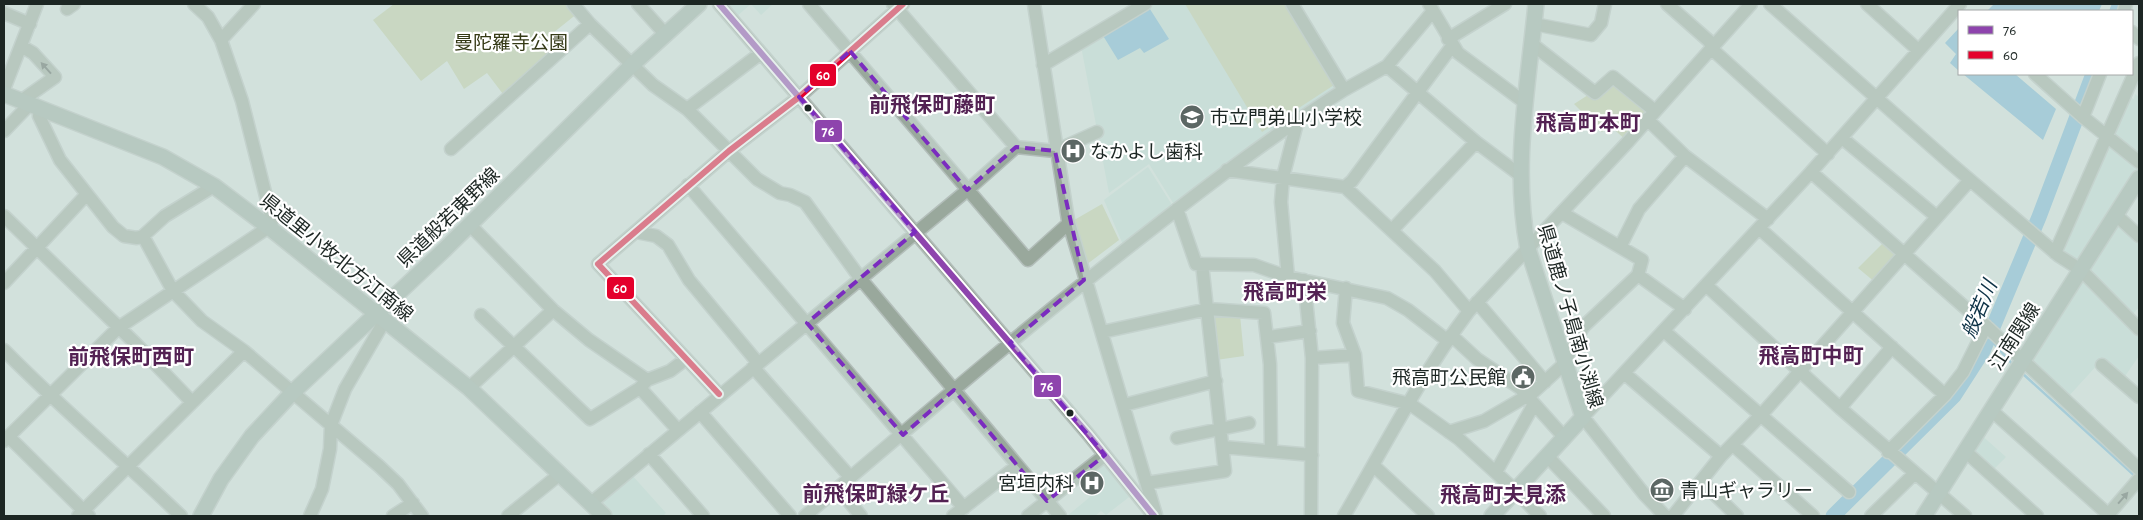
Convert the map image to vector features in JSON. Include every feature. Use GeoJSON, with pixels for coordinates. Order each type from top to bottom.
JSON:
{"type":"FeatureCollection","features":[{"type":"Feature","properties":{"kind":"main road","name":"県道般若東野線"},"geometry":{"type":"LineString","coordinates":[[201,516],[221,479],[252,436],[292,393],[380,316],[633,64],[699,4]]}},
{"type":"Feature","properties":{"kind":"main road","name":"県道鹿ノ子島南小渕線"},"geometry":{"type":"LineString","coordinates":[[1492,516],[1583,418],[1528,250],[1524,227],[1520,175],[1524,102],[1536,4]]}},
{"type":"Feature","properties":{"kind":"main road","name":"県道里小牧北方江南線"},"geometry":{"type":"LineString","coordinates":[[4,94],[163,157],[214,186],[270,228],[468,388],[604,516]]}},
{"type":"Feature","properties":{"kind":"main road","name":"江南関線"},"geometry":{"type":"LineString","coordinates":[[1924,516],[2139,178]]}},
{"type":"Feature","properties":{"kind":"street"},"geometry":{"type":"LineString","coordinates":[[4,89],[28,50],[30,24],[37,4]]}},
{"type":"Feature","properties":{"kind":"street"},"geometry":{"type":"LineString","coordinates":[[194,4],[208,17],[221,40],[242,101],[272,220],[270,228],[118,328],[48,395],[6,439],[84,514],[129,466],[244,351]]}},
{"type":"Feature","properties":{"kind":"street"},"geometry":{"type":"LineString","coordinates":[[221,40],[254,4]]}},
{"type":"Feature","properties":{"kind":"street"},"geometry":{"type":"LineString","coordinates":[[573,4],[590,24],[633,64],[652,85],[687,109],[757,179],[780,193],[790,194],[805,202],[860,278],[1060,516]]}},
{"type":"Feature","properties":{"kind":"street"},"geometry":{"type":"LineString","coordinates":[[638,4],[666,35]]}},
{"type":"Feature","properties":{"kind":"street"},"geometry":{"type":"LineString","coordinates":[[719,4],[1010,343],[1155,516]]}},
{"type":"Feature","properties":{"kind":"street"},"geometry":{"type":"LineString","coordinates":[[809,4],[1028,260],[1068,223]]}},
{"type":"Feature","properties":{"kind":"street"},"geometry":{"type":"LineString","coordinates":[[1034,4],[1055,151],[1068,223],[1124,405],[1155,516]]}},
{"type":"Feature","properties":{"kind":"street"},"geometry":{"type":"LineString","coordinates":[[1043,65],[1145,4]]}},
{"type":"Feature","properties":{"kind":"street"},"geometry":{"type":"LineString","coordinates":[[1293,4],[1344,90]]}},
{"type":"Feature","properties":{"kind":"street"},"geometry":{"type":"LineString","coordinates":[[1345,187],[1352,181],[1418,92],[1450,43],[1505,4]]}},
{"type":"Feature","properties":{"kind":"street"},"geometry":{"type":"LineString","coordinates":[[1534,24],[1591,36],[1601,23],[1605,4]]}},
{"type":"Feature","properties":{"kind":"street"},"geometry":{"type":"LineString","coordinates":[[1667,4],[1828,154]]}},
{"type":"Feature","properties":{"kind":"street"},"geometry":{"type":"LineString","coordinates":[[1344,516],[1450,338],[1473,307],[1562,213],[1751,4]]}},
{"type":"Feature","properties":{"kind":"street"},"geometry":{"type":"LineString","coordinates":[[1770,4],[2055,253],[2080,270],[2139,329]]}},
{"type":"Feature","properties":{"kind":"street"},"geometry":{"type":"LineString","coordinates":[[1867,4],[1918,50]]}},
{"type":"Feature","properties":{"kind":"street"},"geometry":{"type":"LineString","coordinates":[[719,394],[598,264],[729,150],[799,96],[898,5],[1016,147],[1055,151],[1097,132]]}},
{"type":"Feature","properties":{"kind":"street"},"geometry":{"type":"LineString","coordinates":[[1665,516],[1644,494],[1583,418],[1707,286],[1828,154],[1918,50],[1961,6]]}},
{"type":"Feature","properties":{"kind":"street"},"geometry":{"type":"LineString","coordinates":[[804,516],[903,435],[1084,280],[1227,170],[1298,119],[1387,66],[1431,7],[1450,43],[1524,102]]}},
{"type":"Feature","properties":{"kind":"street"},"geometry":{"type":"LineString","coordinates":[[4,13],[30,24]]}},
{"type":"Feature","properties":{"kind":"street"},"geometry":{"type":"LineString","coordinates":[[451,149],[590,24]]}},
{"type":"Feature","properties":{"kind":"street"},"geometry":{"type":"LineString","coordinates":[[1532,44],[1595,92],[1613,77],[1651,115],[1685,156],[1768,219]]}},
{"type":"Feature","properties":{"kind":"street"},"geometry":{"type":"LineString","coordinates":[[4,131],[55,77],[28,50]]}},
{"type":"Feature","properties":{"kind":"street"},"geometry":{"type":"LineString","coordinates":[[687,109],[761,52]]}},
{"type":"Feature","properties":{"kind":"street"},"geometry":{"type":"LineString","coordinates":[[2055,253],[2139,63]]}},
{"type":"Feature","properties":{"kind":"street"},"geometry":{"type":"LineString","coordinates":[[1387,66],[1476,142],[1520,175]]}},
{"type":"Feature","properties":{"kind":"street"},"geometry":{"type":"LineString","coordinates":[[2036,75],[2083,117],[2139,162]]}},
{"type":"Feature","properties":{"kind":"street"},"geometry":{"type":"LineString","coordinates":[[2083,117],[2100,75]]}},
{"type":"Feature","properties":{"kind":"street"},"geometry":{"type":"LineString","coordinates":[[31,104],[39,116],[60,160],[113,227],[124,236],[136,238],[143,236],[166,216],[214,186]]}},
{"type":"Feature","properties":{"kind":"street"},"geometry":{"type":"LineString","coordinates":[[1288,277],[1281,202],[1283,177],[1298,119]]}},
{"type":"Feature","properties":{"kind":"street"},"geometry":{"type":"LineString","coordinates":[[1842,138],[1936,217]]}},
{"type":"Feature","properties":{"kind":"street"},"geometry":{"type":"LineString","coordinates":[[1392,230],[1476,142]]}},
{"type":"Feature","properties":{"kind":"street"},"geometry":{"type":"LineString","coordinates":[[591,503],[677,429],[808,323],[1016,147]]}},
{"type":"Feature","properties":{"kind":"street"},"geometry":{"type":"LineString","coordinates":[[1620,247],[1640,209],[1685,156]]}},
{"type":"Feature","properties":{"kind":"street"},"geometry":{"type":"LineString","coordinates":[[1227,170],[1345,187],[1473,307],[1545,382]]}},
{"type":"Feature","properties":{"kind":"street"},"geometry":{"type":"LineString","coordinates":[[1811,172],[1986,326],[2139,469]]}},
{"type":"Feature","properties":{"kind":"street"},"geometry":{"type":"LineString","coordinates":[[1673,516],[1721,456],[1734,445],[1762,414],[1970,180]]}},
{"type":"Feature","properties":{"kind":"street"},"geometry":{"type":"LineString","coordinates":[[688,185],[808,323],[964,508]]}},
{"type":"Feature","properties":{"kind":"street"},"geometry":{"type":"LineString","coordinates":[[4,283],[35,247],[87,194]]}},
{"type":"Feature","properties":{"kind":"street"},"geometry":{"type":"LineString","coordinates":[[1177,209],[1196,264],[1254,265],[1288,277],[1387,298],[1450,338],[1520,388],[1564,437]]}},
{"type":"Feature","properties":{"kind":"street"},"geometry":{"type":"LineString","coordinates":[[1496,472],[1530,399],[1564,363],[1583,327],[1638,275],[1642,260],[1562,213]]}},
{"type":"Feature","properties":{"kind":"street"},"geometry":{"type":"LineString","coordinates":[[2116,215],[2139,236]]}},
{"type":"Feature","properties":{"kind":"street"},"geometry":{"type":"LineString","coordinates":[[4,216],[192,402]]}},
{"type":"Feature","properties":{"kind":"street"},"geometry":{"type":"LineString","coordinates":[[470,225],[552,310],[643,384],[677,429]]}},
{"type":"Feature","properties":{"kind":"street"},"geometry":{"type":"LineString","coordinates":[[1759,228],[1851,313],[1945,395]]}},
{"type":"Feature","properties":{"kind":"street"},"geometry":{"type":"LineString","coordinates":[[636,232],[656,236],[668,245],[689,280],[755,365],[850,478]]}},
{"type":"Feature","properties":{"kind":"street"},"geometry":{"type":"LineString","coordinates":[[143,236],[173,291],[202,321],[244,351],[398,484],[422,516]]}},
{"type":"Feature","properties":{"kind":"street"},"geometry":{"type":"LineString","coordinates":[[1147,483],[1225,471],[1202,264]]}},
{"type":"Feature","properties":{"kind":"street"},"geometry":{"type":"LineString","coordinates":[[1638,275],[1685,309]]}},
{"type":"Feature","properties":{"kind":"street"},"geometry":{"type":"LineString","coordinates":[[1304,280],[1312,358],[1310,516]]}},
{"type":"Feature","properties":{"kind":"street"},"geometry":{"type":"LineString","coordinates":[[1707,286],[1888,452],[1965,516]]}},
{"type":"Feature","properties":{"kind":"street"},"geometry":{"type":"LineString","coordinates":[[1346,288],[1343,323],[1355,355],[1358,391],[1410,404],[1449,432],[1496,472],[1540,516]]}},
{"type":"Feature","properties":{"kind":"street"},"geometry":{"type":"LineString","coordinates":[[1102,332],[1208,309],[1264,313],[1268,337],[1271,451]]}},
{"type":"Feature","properties":{"kind":"street"},"geometry":{"type":"LineString","coordinates":[[468,388],[552,310]]}},
{"type":"Feature","properties":{"kind":"street"},"geometry":{"type":"LineString","coordinates":[[481,315],[512,347],[590,419],[643,384],[670,371],[686,359]]}},
{"type":"Feature","properties":{"kind":"street"},"geometry":{"type":"LineString","coordinates":[[310,516],[322,489],[330,449],[331,425],[345,389],[380,316]]}},
{"type":"Feature","properties":{"kind":"street"},"geometry":{"type":"LineString","coordinates":[[1888,452],[1945,395],[1963,372],[1986,326]]}},
{"type":"Feature","properties":{"kind":"street"},"geometry":{"type":"LineString","coordinates":[[1268,337],[1310,331]]}},
{"type":"Feature","properties":{"kind":"street"},"geometry":{"type":"LineString","coordinates":[[1664,331],[1850,492]]}},
{"type":"Feature","properties":{"kind":"street"},"geometry":{"type":"LineString","coordinates":[[1840,408],[1892,347]]}},
{"type":"Feature","properties":{"kind":"street"},"geometry":{"type":"LineString","coordinates":[[4,350],[48,395],[129,466],[181,516]]}},
{"type":"Feature","properties":{"kind":"street"},"geometry":{"type":"LineString","coordinates":[[1312,358],[1355,355]]}},
{"type":"Feature","properties":{"kind":"street"},"geometry":{"type":"LineString","coordinates":[[2102,365],[2139,397]]}},
{"type":"Feature","properties":{"kind":"street"},"geometry":{"type":"LineString","coordinates":[[1624,373],[1721,456]]}},
{"type":"Feature","properties":{"kind":"street"},"geometry":{"type":"LineString","coordinates":[[1124,405],[1216,381]]}},
{"type":"Feature","properties":{"kind":"street"},"geometry":{"type":"LineString","coordinates":[[1449,432],[1484,421],[1530,399]]}},
{"type":"Feature","properties":{"kind":"street"},"geometry":{"type":"LineString","coordinates":[[1991,410],[2109,516],[2139,479]]}},
{"type":"Feature","properties":{"kind":"street"},"geometry":{"type":"LineString","coordinates":[[700,412],[790,516]]}},
{"type":"Feature","properties":{"kind":"street"},"geometry":{"type":"LineString","coordinates":[[1177,438],[1249,423]]}},
{"type":"Feature","properties":{"kind":"street"},"geometry":{"type":"LineString","coordinates":[[1734,445],[1813,516]]}},
{"type":"Feature","properties":{"kind":"street"},"geometry":{"type":"LineString","coordinates":[[1223,447],[1312,455]]}},
{"type":"Feature","properties":{"kind":"street"},"geometry":{"type":"LineString","coordinates":[[1965,451],[2037,516]]}},
{"type":"Feature","properties":{"kind":"street"},"geometry":{"type":"LineString","coordinates":[[649,454],[703,516]]}},
{"type":"Feature","properties":{"kind":"street"},"geometry":{"type":"LineString","coordinates":[[1028,516],[1105,455]]}},
{"type":"Feature","properties":{"kind":"street"},"geometry":{"type":"LineString","coordinates":[[1547,456],[1604,516]]}},
{"type":"Feature","properties":{"kind":"street"},"geometry":{"type":"LineString","coordinates":[[954,516],[1017,466]]}},
{"type":"Feature","properties":{"kind":"street"},"geometry":{"type":"LineString","coordinates":[[1374,466],[1428,516]]}},
{"type":"Feature","properties":{"kind":"street"},"geometry":{"type":"LineString","coordinates":[[508,516],[560,474]]}},
{"type":"Feature","properties":{"kind":"street"},"geometry":{"type":"LineString","coordinates":[[1871,516],[1914,474]]}},
{"type":"Feature","properties":{"kind":"street"},"geometry":{"type":"LineString","coordinates":[[1701,480],[1737,516]]}},
{"type":"Feature","properties":{"kind":"street"},"geometry":{"type":"LineString","coordinates":[[838,488],[861,516]]}},
{"type":"Feature","properties":{"kind":"street"},"geometry":{"type":"LineString","coordinates":[[393,516],[413,503]]}},
{"type":"Feature","properties":{"kind":"highlighted area"},"geometry":{"type":"Polygon","coordinates":[[[850,51],[967,190],[1016,147],[1055,151],[1084,280],[1010,343],[1105,455],[1047,501],[954,390],[903,435],[807,323],[915,232],[799,97],[850,51]]]}},
{"type":"Feature","properties":{"kind":"shaded area"},"geometry":{"type":"Polygon","coordinates":[[[724,4],[751,4],[736,17],[724,4]]]}},
{"type":"Feature","properties":{"kind":"shaded area"},"geometry":{"type":"Polygon","coordinates":[[[751,4],[773,4],[761,15],[751,4]]]}},
{"type":"Feature","properties":{"kind":"shaded area"},"geometry":{"type":"Polygon","coordinates":[[[1152,4],[1289,4],[1340,89],[1175,206],[1149,164],[1109,193],[1081,46],[1152,4]]]}},
{"type":"Feature","properties":{"kind":"shaded area"},"geometry":{"type":"Polygon","coordinates":[[[2135,94],[2139,97],[2139,159],[2110,137],[2129,97],[2134,99],[2135,94]]]}},
{"type":"Feature","properties":{"kind":"shaded area"},"geometry":{"type":"Polygon","coordinates":[[[2108,140],[2139,164],[2139,171],[2079,266],[2058,253],[2108,140]]]}},
{"type":"Feature","properties":{"kind":"shaded area"},"geometry":{"type":"Polygon","coordinates":[[[1148,167],[1174,208],[1124,247],[1104,200],[1148,167]]]}},
{"type":"Feature","properties":{"kind":"shaded area"},"geometry":{"type":"Polygon","coordinates":[[[2117,220],[2139,239],[2139,307],[2133,314],[2084,269],[2117,220]]]}},
{"type":"Feature","properties":{"kind":"shaded area"},"geometry":{"type":"Polygon","coordinates":[[[2080,279],[2139,335],[2139,356],[2123,379],[2100,362],[2067,398],[2026,360],[2080,279]]]}},
{"type":"Feature","properties":{"kind":"shaded area"},"geometry":{"type":"Polygon","coordinates":[[[1979,433],[2006,457],[1991,472],[1968,451],[1979,433]]]}},
{"type":"Feature","properties":{"kind":"shaded area"},"geometry":{"type":"Polygon","coordinates":[[[1104,457],[1133,494],[1106,515],[1101,511],[1095,516],[1067,516],[1090,497],[1076,481],[1104,457]]]}},
{"type":"Feature","properties":{"kind":"shaded area"},"geometry":{"type":"Polygon","coordinates":[[[631,474],[666,513],[663,516],[609,516],[596,502],[631,474]]]}},
{"type":"Feature","properties":{"kind":"green space","name":"曼陀羅寺公園"},"geometry":{"type":"Polygon","coordinates":[[[394,4],[568,4],[578,13],[553,33],[564,48],[509,102],[487,73],[464,89],[447,61],[421,81],[373,20],[394,4]]]}},
{"type":"Feature","properties":{"kind":"green space"},"geometry":{"type":"Polygon","coordinates":[[[1185,4],[1285,4],[1334,85],[1262,132],[1185,4]]]}},
{"type":"Feature","properties":{"kind":"green space"},"geometry":{"type":"Polygon","coordinates":[[[1613,79],[1652,111],[1627,141],[1609,125],[1602,132],[1574,104],[1613,79]]]}},
{"type":"Feature","properties":{"kind":"green space"},"geometry":{"type":"Polygon","coordinates":[[[1102,204],[1119,240],[1082,268],[1069,223],[1102,204]]]}},
{"type":"Feature","properties":{"kind":"green space"},"geometry":{"type":"Polygon","coordinates":[[[1884,242],[1899,256],[1876,283],[1858,268],[1884,242]]]}},
{"type":"Feature","properties":{"kind":"green space"},"geometry":{"type":"Polygon","coordinates":[[[1210,312],[1240,315],[1244,356],[1216,360],[1210,312]]]}},
{"type":"Feature","properties":{"kind":"water"},"geometry":{"type":"Polygon","coordinates":[[[1994,4],[2102,4],[2099,10],[1988,10],[1994,4]]]}},
{"type":"Feature","properties":{"kind":"water"},"geometry":{"type":"Polygon","coordinates":[[[1148,6],[1169,39],[1144,53],[1140,48],[1118,60],[1102,34],[1148,6]]]}},
{"type":"Feature","properties":{"kind":"water"},"geometry":{"type":"Polygon","coordinates":[[[1958,29],[1958,70],[1950,63],[1956,54],[1945,43],[1958,29]]]}},
{"type":"Feature","properties":{"kind":"water"},"geometry":{"type":"Polygon","coordinates":[[[1964,75],[2016,75],[2056,109],[2043,140],[1964,75]]]}},
{"type":"Feature","properties":{"kind":"waterway","name":"般若川"},"geometry":{"type":"LineString","coordinates":[[2117,10],[2120,4]]}},
{"type":"Feature","properties":{"kind":"waterway","name":"般若川"},"geometry":{"type":"LineString","coordinates":[[1833,516],[1954,396],[1983,351],[2039,217],[2093,75]]}},
{"type":"Feature","properties":{"kind":"waterway"},"geometry":{"type":"LineString","coordinates":[[1989,338],[2014,366]]}},
{"type":"Feature","properties":{"kind":"waterway"},"geometry":{"type":"LineString","coordinates":[[2022,373],[2136,477]]}},
{"type":"Feature","properties":{"kind":"transit line","name":"76"},"geometry":{"type":"LineString","coordinates":[[719,4],[1088,434],[1154,516]]}},
{"type":"Feature","properties":{"kind":"transit line","name":"60"},"geometry":{"type":"LineString","coordinates":[[719,394],[598,264],[729,151],[799,97],[903,4]]}},
{"type":"Feature","properties":{"kind":"place","name":"市立門弟山小学校"},"geometry":{"type":"Point","coordinates":[1192,117]}},
{"type":"Feature","properties":{"kind":"place","name":"なかよし歯科"},"geometry":{"type":"Point","coordinates":[1073,151]}},
{"type":"Feature","properties":{"kind":"place","name":"飛高町公民館"},"geometry":{"type":"Point","coordinates":[1523,377]}},
{"type":"Feature","properties":{"kind":"place","name":"宮垣内科"},"geometry":{"type":"Point","coordinates":[1092,483]}},
{"type":"Feature","properties":{"kind":"place","name":"青山ギャラリー"},"geometry":{"type":"Point","coordinates":[1662,490]}},
{"type":"Feature","properties":{"kind":"district","name":"前飛保町藤町"},"geometry":{"type":"Point","coordinates":[932,105]}},
{"type":"Feature","properties":{"kind":"district","name":"飛高町本町"},"geometry":{"type":"Point","coordinates":[1588,123]}},
{"type":"Feature","properties":{"kind":"district","name":"飛高町栄"},"geometry":{"type":"Point","coordinates":[1285,292]}},
{"type":"Feature","properties":{"kind":"district","name":"飛高町中町"},"geometry":{"type":"Point","coordinates":[1811,356]}},
{"type":"Feature","properties":{"kind":"district","name":"前飛保町西町"},"geometry":{"type":"Point","coordinates":[131,357]}},
{"type":"Feature","properties":{"kind":"district","name":"前飛保町緑ケ丘"},"geometry":{"type":"Point","coordinates":[876,494]}},
{"type":"Feature","properties":{"kind":"district","name":"飛高町夫見添"},"geometry":{"type":"Point","coordinates":[1503,495]}}]}
